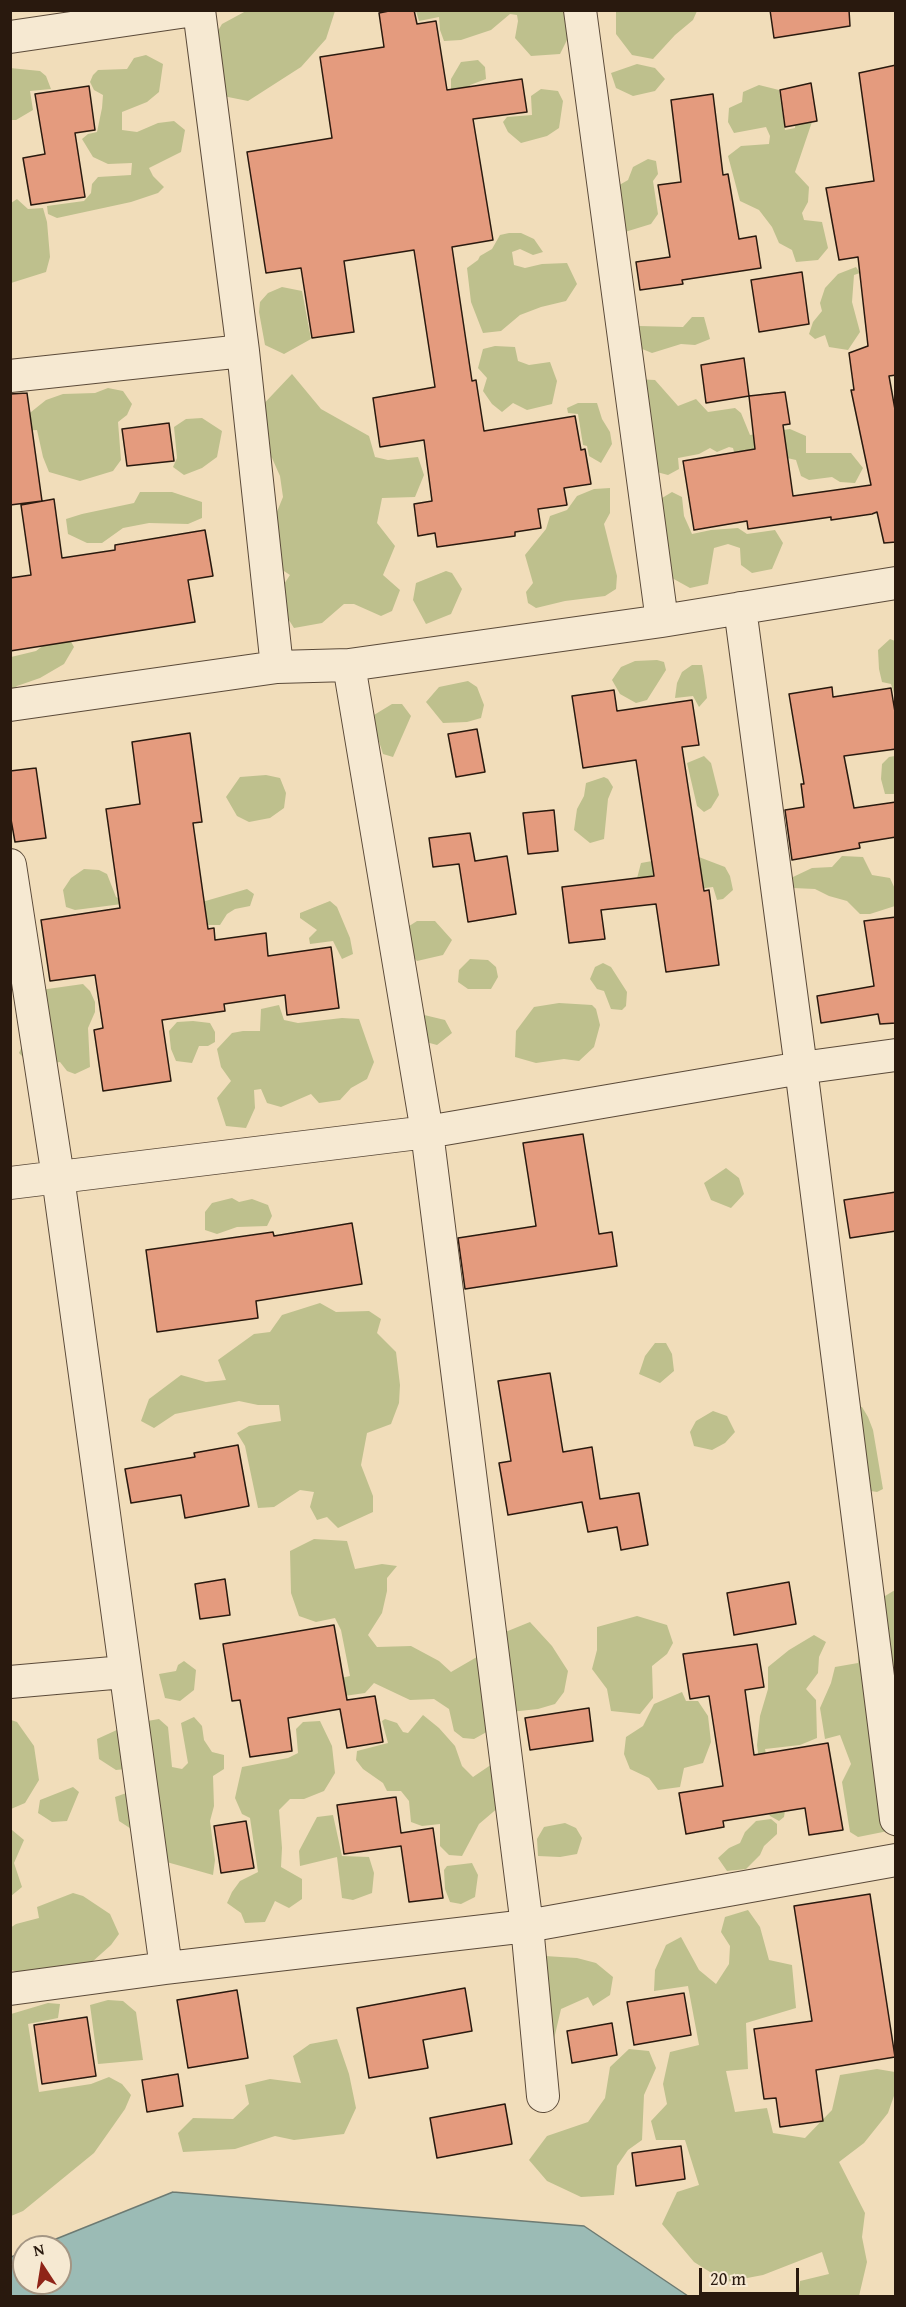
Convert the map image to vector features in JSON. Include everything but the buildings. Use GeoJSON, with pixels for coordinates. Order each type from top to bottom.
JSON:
{"type":"FeatureCollection","features":[{"type":"Feature","properties":{"kind":"street"},"geometry":{"type":"LineString","coordinates":[[10,38],[194,10]]}},
{"type":"Feature","properties":{"kind":"street"},"geometry":{"type":"LineString","coordinates":[[199,10],[243,351],[278,667]]}},
{"type":"Feature","properties":{"kind":"street"},"geometry":{"type":"LineString","coordinates":[[580,10],[662,621]]}},
{"type":"Feature","properties":{"kind":"street"},"geometry":{"type":"LineString","coordinates":[[10,376],[243,351]]}},
{"type":"Feature","properties":{"kind":"street"},"geometry":{"type":"LineString","coordinates":[[10,705],[278,667],[349,665],[662,621],[896,583]]}},
{"type":"Feature","properties":{"kind":"street"},"geometry":{"type":"LineString","coordinates":[[740,608],[896,1819]]}},
{"type":"Feature","properties":{"kind":"street"},"geometry":{"type":"LineString","coordinates":[[349,665],[427,1132],[527,1926],[543,2096]]}},
{"type":"Feature","properties":{"kind":"street"},"geometry":{"type":"LineString","coordinates":[[10,865],[58,1177],[166,1968]]}},
{"type":"Feature","properties":{"kind":"street"},"geometry":{"type":"LineString","coordinates":[[10,1183],[427,1132],[896,1054]]}},
{"type":"Feature","properties":{"kind":"street"},"geometry":{"type":"LineString","coordinates":[[10,1682],[124,1672]]}},
{"type":"Feature","properties":{"kind":"street"},"geometry":{"type":"LineString","coordinates":[[10,1989],[166,1968],[527,1926],[896,1860]]}},
{"type":"Feature","properties":{"kind":"green space"},"geometry":{"type":"Polygon","coordinates":[[[616,10],[697,11],[693,20],[675,35],[653,59],[632,55],[616,34],[616,10]]]}},
{"type":"Feature","properties":{"kind":"green space"},"geometry":{"type":"Polygon","coordinates":[[[246,11],[335,11],[326,39],[301,67],[248,101],[213,94],[212,41],[222,24],[246,11]]]}},
{"type":"Feature","properties":{"kind":"green space"},"geometry":{"type":"Polygon","coordinates":[[[416,11],[565,11],[570,34],[560,54],[531,56],[515,38],[517,15],[510,14],[491,30],[461,40],[444,41],[439,17],[419,21],[416,11]]]}},
{"type":"Feature","properties":{"kind":"green space"},"geometry":{"type":"Polygon","coordinates":[[[146,55],[163,64],[159,92],[147,102],[122,112],[122,130],[137,132],[158,123],[174,121],[185,130],[181,152],[149,168],[153,176],[164,187],[158,193],[131,202],[57,218],[48,214],[47,206],[84,201],[91,193],[92,184],[98,177],[131,175],[132,163],[108,164],[93,157],[82,139],[88,134],[97,132],[102,108],[103,95],[94,90],[90,82],[93,75],[98,70],[127,69],[134,58],[146,55]]]}},
{"type":"Feature","properties":{"kind":"green space"},"geometry":{"type":"Polygon","coordinates":[[[478,60],[485,67],[486,79],[470,85],[472,99],[451,98],[451,79],[461,62],[478,60]]]}},
{"type":"Feature","properties":{"kind":"green space"},"geometry":{"type":"Polygon","coordinates":[[[637,64],[655,68],[665,79],[655,91],[633,96],[616,88],[611,73],[637,64]]]}},
{"type":"Feature","properties":{"kind":"green space"},"geometry":{"type":"Polygon","coordinates":[[[10,68],[40,71],[46,76],[51,89],[30,91],[33,110],[16,120],[11,120],[10,68]]]}},
{"type":"Feature","properties":{"kind":"green space"},"geometry":{"type":"Polygon","coordinates":[[[759,85],[779,90],[785,130],[795,128],[794,117],[814,116],[795,172],[809,187],[808,202],[802,213],[804,220],[822,222],[828,248],[818,260],[796,262],[792,250],[779,243],[772,227],[759,210],[740,201],[728,156],[741,146],[769,144],[770,136],[766,127],[734,133],[728,122],[729,108],[742,102],[743,92],[759,85]]]}},
{"type":"Feature","properties":{"kind":"green space"},"geometry":{"type":"Polygon","coordinates":[[[541,89],[558,91],[563,101],[559,128],[547,136],[521,143],[508,132],[503,122],[507,117],[532,115],[531,96],[541,89]]]}},
{"type":"Feature","properties":{"kind":"green space"},"geometry":{"type":"Polygon","coordinates":[[[648,159],[656,161],[658,174],[653,181],[658,214],[651,224],[625,232],[616,187],[628,180],[633,167],[648,159]]]}},
{"type":"Feature","properties":{"kind":"green space"},"geometry":{"type":"Polygon","coordinates":[[[17,199],[28,209],[43,208],[47,222],[50,257],[46,272],[11,283],[11,203],[17,199]]]}},
{"type":"Feature","properties":{"kind":"green space"},"geometry":{"type":"Polygon","coordinates":[[[521,233],[534,239],[543,252],[533,255],[520,249],[512,252],[514,265],[525,268],[542,264],[567,263],[577,284],[566,301],[520,315],[501,331],[483,333],[471,302],[467,268],[492,249],[500,235],[521,233]]]}},
{"type":"Feature","properties":{"kind":"green space"},"geometry":{"type":"Polygon","coordinates":[[[856,267],[860,273],[854,275],[852,302],[860,332],[848,350],[829,347],[825,335],[815,339],[809,334],[813,322],[822,311],[820,303],[825,288],[838,274],[856,267]]]}},
{"type":"Feature","properties":{"kind":"green space"},"geometry":{"type":"Polygon","coordinates":[[[282,287],[302,291],[311,339],[284,354],[265,345],[259,312],[260,302],[268,293],[282,287]]]}},
{"type":"Feature","properties":{"kind":"green space"},"geometry":{"type":"Polygon","coordinates":[[[692,317],[704,317],[710,339],[695,345],[681,344],[652,353],[635,346],[631,335],[639,326],[683,327],[692,317]]]}},
{"type":"Feature","properties":{"kind":"green space"},"geometry":{"type":"Polygon","coordinates":[[[495,346],[515,347],[518,361],[529,365],[550,362],[557,381],[552,404],[527,410],[513,403],[502,412],[492,404],[483,391],[487,378],[478,368],[483,349],[495,346]]]}},
{"type":"Feature","properties":{"kind":"green space"},"geometry":{"type":"Polygon","coordinates":[[[292,374],[321,409],[369,436],[375,457],[388,460],[418,457],[424,475],[415,497],[382,498],[377,523],[395,546],[383,575],[400,590],[392,611],[381,616],[354,604],[344,604],[322,623],[294,628],[287,617],[282,587],[290,575],[252,550],[274,519],[283,497],[280,476],[272,458],[237,432],[292,374]]]}},
{"type":"Feature","properties":{"kind":"green space"},"geometry":{"type":"Polygon","coordinates":[[[635,379],[655,380],[678,406],[696,399],[708,412],[735,408],[741,413],[750,435],[790,429],[806,436],[806,453],[851,453],[863,468],[855,483],[840,482],[832,477],[809,480],[801,476],[796,460],[778,456],[737,463],[733,448],[729,447],[717,452],[710,448],[699,454],[678,458],[679,469],[668,475],[653,471],[635,379]]]}},
{"type":"Feature","properties":{"kind":"green space"},"geometry":{"type":"Polygon","coordinates":[[[108,388],[123,391],[132,404],[127,415],[118,422],[121,460],[113,471],[80,481],[49,472],[37,430],[22,431],[21,420],[46,400],[63,394],[95,393],[108,388]]]}},
{"type":"Feature","properties":{"kind":"green space"},"geometry":{"type":"Polygon","coordinates":[[[578,403],[597,403],[602,419],[610,432],[612,444],[601,463],[589,456],[587,446],[583,445],[578,414],[568,413],[567,408],[578,403]]]}},
{"type":"Feature","properties":{"kind":"green space"},"geometry":{"type":"Polygon","coordinates":[[[202,418],[222,431],[217,457],[202,468],[184,475],[173,467],[177,458],[174,427],[186,419],[202,418]]]}},
{"type":"Feature","properties":{"kind":"green space"},"geometry":{"type":"Polygon","coordinates":[[[610,488],[610,513],[604,524],[617,576],[616,589],[605,596],[565,601],[536,608],[528,603],[526,592],[533,583],[525,555],[546,529],[550,516],[567,510],[577,496],[594,489],[610,488]]]}},
{"type":"Feature","properties":{"kind":"green space"},"geometry":{"type":"Polygon","coordinates":[[[140,492],[172,492],[202,502],[202,518],[188,524],[149,523],[123,528],[102,543],[87,543],[68,534],[66,519],[134,503],[140,492]]]}},
{"type":"Feature","properties":{"kind":"green space"},"geometry":{"type":"Polygon","coordinates":[[[672,492],[682,497],[684,516],[692,534],[738,528],[747,534],[775,530],[783,543],[772,569],[752,573],[741,565],[740,548],[728,544],[714,548],[708,584],[690,588],[672,578],[657,501],[672,492]]]}},
{"type":"Feature","properties":{"kind":"green space"},"geometry":{"type":"Polygon","coordinates":[[[446,571],[452,573],[462,589],[451,614],[426,624],[413,600],[416,583],[446,571]]]}},
{"type":"Feature","properties":{"kind":"green space"},"geometry":{"type":"Polygon","coordinates":[[[66,633],[74,647],[64,664],[40,678],[17,686],[11,693],[11,657],[36,651],[66,633]]]}},
{"type":"Feature","properties":{"kind":"green space"},"geometry":{"type":"Polygon","coordinates":[[[890,639],[895,641],[895,696],[891,684],[882,682],[879,669],[878,650],[890,639]]]}},
{"type":"Feature","properties":{"kind":"green space"},"geometry":{"type":"Polygon","coordinates":[[[635,661],[664,662],[666,670],[647,700],[636,703],[620,694],[612,680],[621,667],[635,661]]]}},
{"type":"Feature","properties":{"kind":"green space"},"geometry":{"type":"Polygon","coordinates":[[[692,665],[702,665],[704,676],[707,698],[699,707],[693,696],[675,698],[677,683],[682,672],[692,665]]]}},
{"type":"Feature","properties":{"kind":"green space"},"geometry":{"type":"Polygon","coordinates":[[[468,681],[477,687],[484,705],[481,718],[467,722],[443,723],[426,702],[439,687],[468,681]]]}},
{"type":"Feature","properties":{"kind":"green space"},"geometry":{"type":"Polygon","coordinates":[[[392,704],[402,704],[411,716],[393,757],[383,754],[375,729],[374,715],[392,704]]]}},
{"type":"Feature","properties":{"kind":"green space"},"geometry":{"type":"Polygon","coordinates":[[[704,756],[711,763],[719,795],[711,808],[704,812],[697,806],[687,763],[704,756]]]}},
{"type":"Feature","properties":{"kind":"green space"},"geometry":{"type":"Polygon","coordinates":[[[895,756],[895,794],[885,794],[881,779],[882,764],[889,757],[895,756]]]}},
{"type":"Feature","properties":{"kind":"green space"},"geometry":{"type":"Polygon","coordinates":[[[266,775],[280,778],[286,793],[284,808],[270,818],[249,822],[237,816],[226,797],[240,777],[266,775]]]}},
{"type":"Feature","properties":{"kind":"green space"},"geometry":{"type":"Polygon","coordinates":[[[604,777],[613,787],[608,799],[604,839],[590,843],[574,830],[577,809],[584,796],[586,783],[604,777]]]}},
{"type":"Feature","properties":{"kind":"green space"},"geometry":{"type":"Polygon","coordinates":[[[691,854],[725,867],[733,890],[723,899],[717,900],[713,887],[654,895],[635,886],[641,863],[691,854]]]}},
{"type":"Feature","properties":{"kind":"green space"},"geometry":{"type":"Polygon","coordinates":[[[842,856],[863,857],[872,875],[890,878],[895,889],[895,906],[870,914],[860,914],[847,901],[815,889],[793,888],[791,883],[793,877],[812,868],[832,867],[842,856]]]}},
{"type":"Feature","properties":{"kind":"green space"},"geometry":{"type":"Polygon","coordinates":[[[84,869],[99,870],[107,874],[116,897],[122,904],[75,910],[66,907],[63,890],[71,878],[84,869]]]}},
{"type":"Feature","properties":{"kind":"green space"},"geometry":{"type":"Polygon","coordinates":[[[247,889],[254,894],[250,906],[235,909],[227,914],[220,925],[195,925],[202,902],[247,889]]]}},
{"type":"Feature","properties":{"kind":"green space"},"geometry":{"type":"Polygon","coordinates":[[[330,901],[337,907],[350,938],[353,954],[342,959],[333,941],[310,944],[309,938],[317,930],[300,918],[300,913],[330,901]]]}},
{"type":"Feature","properties":{"kind":"green space"},"geometry":{"type":"Polygon","coordinates":[[[417,921],[435,921],[452,940],[443,955],[417,961],[405,948],[403,930],[417,921]]]}},
{"type":"Feature","properties":{"kind":"green space"},"geometry":{"type":"Polygon","coordinates":[[[470,959],[488,960],[496,967],[498,977],[491,989],[468,989],[458,982],[459,970],[470,959]]]}},
{"type":"Feature","properties":{"kind":"green space"},"geometry":{"type":"Polygon","coordinates":[[[603,963],[611,967],[627,992],[626,1006],[622,1010],[611,1009],[604,991],[597,989],[590,979],[595,967],[603,963]]]}},
{"type":"Feature","properties":{"kind":"green space"},"geometry":{"type":"Polygon","coordinates":[[[83,984],[90,991],[95,1002],[95,1012],[88,1028],[90,1067],[75,1074],[67,1071],[60,1062],[29,1063],[19,1053],[24,1042],[24,1026],[16,1017],[16,1001],[33,991],[83,984]]]}},
{"type":"Feature","properties":{"kind":"green space"},"geometry":{"type":"Polygon","coordinates":[[[559,1003],[592,1005],[596,1009],[600,1025],[594,1047],[579,1061],[564,1059],[536,1063],[515,1057],[516,1031],[534,1007],[559,1003]]]}},
{"type":"Feature","properties":{"kind":"green space"},"geometry":{"type":"Polygon","coordinates":[[[279,1005],[284,1020],[298,1023],[342,1018],[359,1019],[374,1062],[367,1079],[351,1088],[340,1100],[319,1103],[311,1094],[281,1107],[267,1103],[261,1089],[254,1090],[255,1108],[246,1128],[226,1126],[217,1098],[231,1081],[221,1067],[217,1049],[232,1033],[260,1031],[261,1009],[279,1005]]]}},
{"type":"Feature","properties":{"kind":"green space"},"geometry":{"type":"Polygon","coordinates":[[[420,1014],[445,1020],[452,1033],[437,1045],[426,1042],[420,1014]]]}},
{"type":"Feature","properties":{"kind":"green space"},"geometry":{"type":"Polygon","coordinates":[[[177,1022],[210,1023],[215,1032],[215,1042],[208,1046],[199,1046],[192,1063],[176,1061],[171,1049],[169,1031],[177,1022]]]}},
{"type":"Feature","properties":{"kind":"green space"},"geometry":{"type":"Polygon","coordinates":[[[726,1168],[739,1178],[744,1194],[731,1208],[711,1200],[704,1183],[726,1168]]]}},
{"type":"Feature","properties":{"kind":"green space"},"geometry":{"type":"Polygon","coordinates":[[[232,1198],[239,1202],[252,1199],[268,1205],[272,1216],[267,1226],[237,1227],[217,1234],[205,1230],[205,1212],[212,1203],[232,1198]]]}},
{"type":"Feature","properties":{"kind":"green space"},"geometry":{"type":"Polygon","coordinates":[[[320,1303],[336,1312],[369,1311],[381,1319],[377,1333],[396,1352],[400,1385],[399,1403],[391,1424],[367,1433],[361,1465],[373,1496],[373,1512],[338,1528],[327,1517],[317,1520],[310,1507],[314,1492],[300,1490],[274,1507],[258,1508],[245,1446],[237,1433],[249,1426],[281,1421],[279,1405],[258,1405],[239,1401],[175,1414],[154,1428],[141,1421],[149,1399],[181,1375],[206,1382],[226,1380],[218,1360],[254,1334],[270,1332],[282,1315],[320,1303]]]}},
{"type":"Feature","properties":{"kind":"green space"},"geometry":{"type":"Polygon","coordinates":[[[655,1343],[666,1343],[672,1354],[674,1371],[660,1383],[639,1374],[645,1356],[655,1343]]]}},
{"type":"Feature","properties":{"kind":"green space"},"geometry":{"type":"Polygon","coordinates":[[[843,1404],[862,1407],[868,1417],[873,1430],[883,1489],[877,1492],[871,1491],[849,1465],[834,1455],[831,1434],[832,1414],[843,1404]]]}},
{"type":"Feature","properties":{"kind":"green space"},"geometry":{"type":"Polygon","coordinates":[[[713,1411],[727,1416],[735,1432],[725,1443],[712,1450],[694,1446],[690,1432],[696,1421],[713,1411]]]}},
{"type":"Feature","properties":{"kind":"green space"},"geometry":{"type":"Polygon","coordinates":[[[314,1539],[347,1541],[355,1569],[382,1564],[397,1566],[387,1578],[387,1591],[382,1613],[368,1635],[377,1647],[411,1646],[439,1661],[451,1672],[482,1654],[498,1635],[530,1622],[552,1646],[568,1671],[564,1692],[555,1704],[538,1709],[510,1712],[492,1729],[474,1739],[463,1738],[454,1731],[449,1709],[434,1699],[410,1700],[374,1683],[365,1693],[331,1698],[319,1683],[350,1676],[341,1630],[335,1618],[316,1622],[299,1616],[291,1593],[290,1551],[314,1539]]]}},
{"type":"Feature","properties":{"kind":"green space"},"geometry":{"type":"Polygon","coordinates":[[[895,1590],[895,1838],[888,1831],[858,1837],[850,1832],[842,1782],[851,1764],[840,1735],[825,1739],[820,1708],[835,1667],[858,1663],[860,1611],[895,1590]]]}},
{"type":"Feature","properties":{"kind":"green space"},"geometry":{"type":"Polygon","coordinates":[[[637,1616],[667,1625],[673,1643],[667,1654],[652,1666],[653,1698],[640,1714],[611,1711],[607,1689],[592,1669],[597,1650],[597,1627],[637,1616]]]}},
{"type":"Feature","properties":{"kind":"green space"},"geometry":{"type":"Polygon","coordinates":[[[814,1635],[826,1642],[819,1657],[818,1673],[806,1689],[816,1700],[817,1738],[800,1745],[765,1749],[771,1781],[786,1804],[784,1817],[779,1821],[770,1816],[765,1805],[757,1745],[760,1716],[768,1689],[768,1667],[789,1650],[814,1635]]]}},
{"type":"Feature","properties":{"kind":"green space"},"geometry":{"type":"Polygon","coordinates":[[[184,1661],[196,1670],[194,1690],[180,1701],[165,1698],[159,1674],[176,1671],[178,1665],[184,1661]]]}},
{"type":"Feature","properties":{"kind":"green space"},"geometry":{"type":"Polygon","coordinates":[[[682,1692],[686,1701],[698,1701],[708,1716],[711,1742],[703,1763],[684,1768],[680,1787],[658,1790],[649,1778],[630,1769],[624,1754],[626,1737],[643,1726],[654,1704],[682,1692]]]}},
{"type":"Feature","properties":{"kind":"green space"},"geometry":{"type":"Polygon","coordinates":[[[423,1715],[455,1746],[462,1766],[473,1777],[501,1758],[499,1807],[479,1824],[462,1856],[449,1855],[440,1846],[440,1824],[422,1826],[411,1822],[409,1801],[401,1791],[387,1791],[383,1783],[363,1769],[356,1760],[357,1751],[388,1743],[382,1721],[385,1719],[397,1723],[403,1732],[408,1733],[423,1715]]]}},
{"type":"Feature","properties":{"kind":"green space"},"geometry":{"type":"Polygon","coordinates":[[[194,1717],[202,1726],[204,1740],[212,1752],[224,1755],[224,1769],[213,1776],[214,1806],[210,1821],[215,1860],[213,1875],[163,1861],[142,1836],[119,1821],[115,1797],[132,1791],[144,1767],[116,1770],[99,1759],[97,1739],[130,1724],[159,1719],[168,1727],[172,1767],[182,1769],[188,1763],[181,1723],[194,1717]]]}},
{"type":"Feature","properties":{"kind":"green space"},"geometry":{"type":"Polygon","coordinates":[[[11,1720],[17,1722],[34,1746],[39,1780],[25,1803],[11,1809],[11,1720]]]}},
{"type":"Feature","properties":{"kind":"green space"},"geometry":{"type":"Polygon","coordinates":[[[320,1721],[332,1746],[335,1773],[324,1791],[304,1799],[290,1799],[279,1810],[281,1867],[302,1879],[302,1899],[289,1908],[275,1901],[265,1922],[245,1923],[241,1913],[227,1903],[240,1881],[258,1872],[250,1818],[242,1814],[235,1798],[242,1767],[288,1758],[298,1753],[296,1729],[303,1722],[320,1721]]]}},
{"type":"Feature","properties":{"kind":"green space"},"geometry":{"type":"Polygon","coordinates":[[[73,1787],[79,1792],[67,1821],[52,1822],[38,1813],[40,1800],[73,1787]]]}},
{"type":"Feature","properties":{"kind":"green space"},"geometry":{"type":"Polygon","coordinates":[[[11,1809],[12,1830],[24,1840],[14,1863],[22,1887],[11,1896],[11,1809]]]}},
{"type":"Feature","properties":{"kind":"green space"},"geometry":{"type":"Polygon","coordinates":[[[333,1815],[342,1856],[369,1857],[374,1873],[372,1893],[353,1900],[342,1898],[337,1857],[300,1866],[299,1851],[317,1817],[333,1815]]]}},
{"type":"Feature","properties":{"kind":"green space"},"geometry":{"type":"Polygon","coordinates":[[[771,1819],[777,1824],[777,1834],[764,1846],[760,1855],[746,1869],[727,1871],[718,1858],[729,1848],[740,1843],[745,1832],[756,1821],[771,1819]]]}},
{"type":"Feature","properties":{"kind":"green space"},"geometry":{"type":"Polygon","coordinates":[[[565,1823],[576,1828],[582,1838],[577,1854],[560,1857],[538,1856],[537,1839],[544,1827],[565,1823]]]}},
{"type":"Feature","properties":{"kind":"green space"},"geometry":{"type":"Polygon","coordinates":[[[472,1863],[478,1875],[475,1897],[461,1904],[450,1902],[445,1889],[444,1870],[447,1866],[472,1863]]]}},
{"type":"Feature","properties":{"kind":"green space"},"geometry":{"type":"Polygon","coordinates":[[[73,1893],[83,1896],[110,1914],[119,1934],[111,1945],[92,1962],[21,1973],[11,1970],[10,1928],[16,1924],[39,1918],[37,1907],[73,1893]]]}},
{"type":"Feature","properties":{"kind":"green space"},"geometry":{"type":"Polygon","coordinates":[[[748,1910],[760,1927],[769,1960],[792,1965],[796,2008],[746,2023],[748,2069],[726,2071],[735,2112],[767,2108],[773,2133],[805,2138],[832,2110],[840,2075],[877,2069],[895,2072],[895,2093],[888,2113],[864,2143],[839,2162],[865,2213],[862,2237],[867,2262],[859,2296],[798,2296],[800,2281],[829,2274],[822,2252],[763,2275],[726,2282],[694,2262],[662,2224],[677,2192],[699,2185],[685,2140],[656,2140],[651,2121],[667,2104],[663,2084],[670,2052],[699,2045],[688,1986],[654,1991],[655,1970],[666,1945],[681,1937],[699,1970],[716,1984],[729,1964],[730,1946],[721,1932],[725,1917],[748,1910]]]}},
{"type":"Feature","properties":{"kind":"green space"},"geometry":{"type":"Polygon","coordinates":[[[545,1956],[577,1958],[596,1963],[613,1977],[610,1995],[593,2006],[588,1997],[561,2009],[554,2039],[528,2034],[545,1956]]]}},
{"type":"Feature","properties":{"kind":"green space"},"geometry":{"type":"Polygon","coordinates":[[[108,2000],[123,2001],[136,2012],[143,2060],[98,2064],[90,2005],[108,2000]]]}},
{"type":"Feature","properties":{"kind":"green space"},"geometry":{"type":"Polygon","coordinates":[[[48,2003],[60,2004],[58,2018],[28,2024],[39,2092],[91,2084],[109,2077],[122,2084],[131,2095],[125,2109],[94,2153],[23,2211],[11,2216],[11,2014],[48,2003]]]}},
{"type":"Feature","properties":{"kind":"green space"},"geometry":{"type":"Polygon","coordinates":[[[337,2039],[349,2074],[356,2108],[344,2134],[294,2140],[275,2136],[235,2149],[183,2152],[178,2133],[193,2118],[233,2119],[249,2104],[245,2085],[270,2079],[301,2083],[293,2056],[310,2044],[337,2039]]]}},
{"type":"Feature","properties":{"kind":"green space"},"geometry":{"type":"Polygon","coordinates":[[[629,2049],[649,2051],[656,2068],[644,2095],[642,2140],[628,2150],[617,2166],[614,2195],[581,2197],[547,2181],[529,2160],[547,2136],[588,2122],[605,2098],[610,2067],[629,2049]]]}},
{"type":"Feature","properties":{"kind":"water"},"geometry":{"type":"Polygon","coordinates":[[[173,2192],[584,2226],[688,2296],[11,2296],[12,2257],[12,2295],[72,2295],[72,2235],[66,2235],[173,2192]]]}}]}
